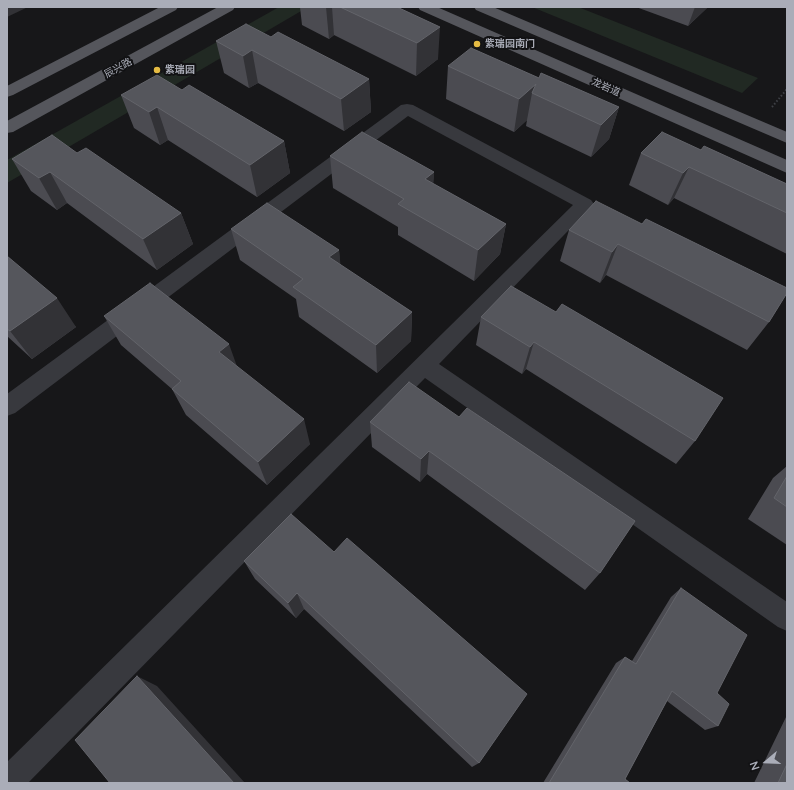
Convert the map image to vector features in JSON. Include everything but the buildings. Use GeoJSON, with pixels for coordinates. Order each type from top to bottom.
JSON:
{"type":"FeatureCollection","features":[{"type":"Feature","properties":{"kind":"main road"},"geometry":{"type":"LineString","coordinates":[[7,92],[171,7]]}},
{"type":"Feature","properties":{"kind":"main road","name":"辰兴路"},"geometry":{"type":"LineString","coordinates":[[7,128],[228,7]]}},
{"type":"Feature","properties":{"kind":"main road","name":"龙岩道"},"geometry":{"type":"LineString","coordinates":[[425,7],[787,167]]}},
{"type":"Feature","properties":{"kind":"main road","name":"龙岩道"},"geometry":{"type":"LineString","coordinates":[[481,7],[787,138]]}},
{"type":"Feature","properties":{"kind":"lane"},"geometry":{"type":"LineString","coordinates":[[7,406],[407,109],[585,204],[7,783]]}},
{"type":"Feature","properties":{"kind":"lane"},"geometry":{"type":"LineString","coordinates":[[424,365],[787,618]]}},
{"type":"Feature","properties":{"kind":"shaded area"},"geometry":{"type":"Polygon","coordinates":[[[279,7],[308,7],[7,183],[7,160],[279,7]]]}},
{"type":"Feature","properties":{"kind":"shaded area"},"geometry":{"type":"Polygon","coordinates":[[[532,7],[578,7],[758,78],[742,93],[532,7]]]}},
{"type":"Feature","properties":{"kind":"place","name":"紫瑞园南门"},"geometry":{"type":"Point","coordinates":[477,44]}},
{"type":"Feature","properties":{"kind":"place","name":"紫瑞园"},"geometry":{"type":"Point","coordinates":[157,70]}}]}
